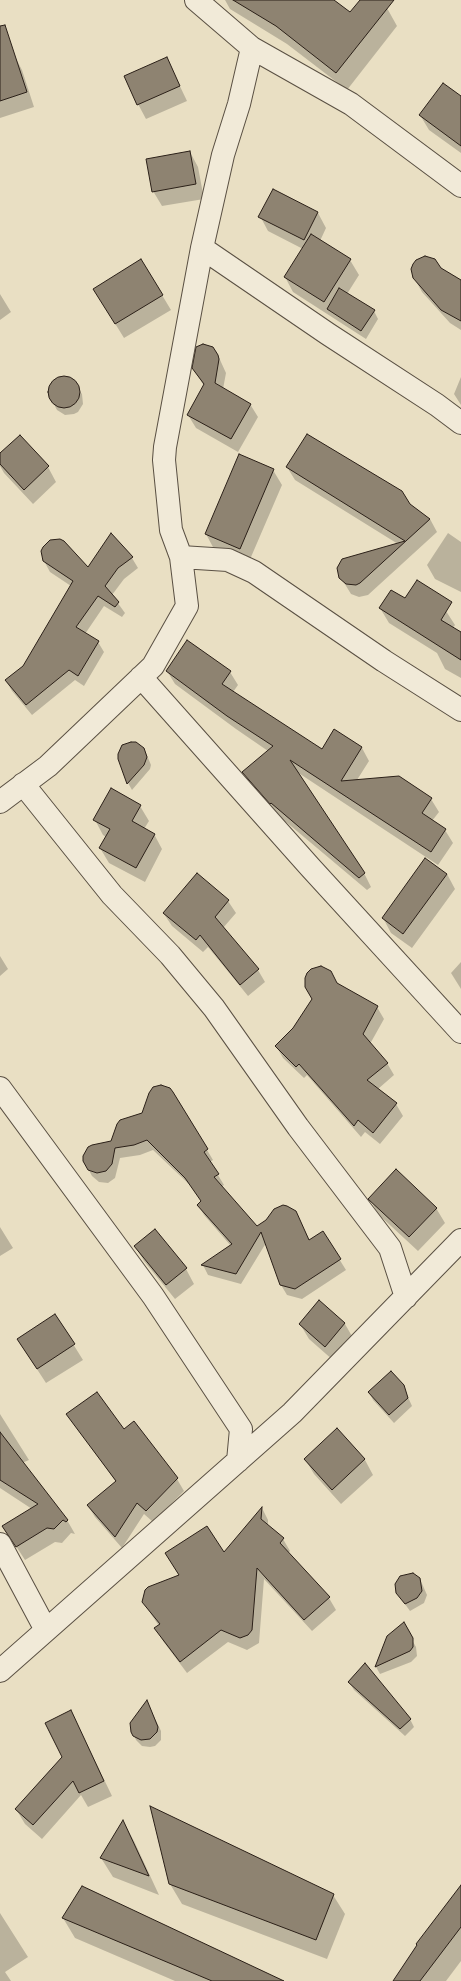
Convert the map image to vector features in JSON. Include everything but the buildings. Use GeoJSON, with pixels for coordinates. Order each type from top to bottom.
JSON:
{"type":"FeatureCollection","features":[{"type":"Feature","properties":{"kind":"street"},"geometry":{"type":"LineString","coordinates":[[196,0],[252,48],[351,104],[461,186]]}},
{"type":"Feature","properties":{"kind":"street"},"geometry":{"type":"LineString","coordinates":[[0,802],[48,766],[153,666],[186,606],[181,557],[171,530],[164,460],[165,447],[202,248],[223,155],[239,104],[252,48]]}},
{"type":"Feature","properties":{"kind":"street"},"geometry":{"type":"LineString","coordinates":[[202,248],[328,334],[437,405],[461,423]]}},
{"type":"Feature","properties":{"kind":"street"},"geometry":{"type":"LineString","coordinates":[[181,557],[228,560],[254,572],[384,661],[461,710]]}},
{"type":"Feature","properties":{"kind":"street"},"geometry":{"type":"LineString","coordinates":[[141,677],[310,867],[461,1032]]}},
{"type":"Feature","properties":{"kind":"street"},"geometry":{"type":"LineString","coordinates":[[23,784],[112,895],[170,955],[214,1008],[298,1127],[390,1248],[406,1297]]}},
{"type":"Feature","properties":{"kind":"street"},"geometry":{"type":"LineString","coordinates":[[0,1088],[153,1296],[240,1429],[238,1461]]}},
{"type":"Feature","properties":{"kind":"street"},"geometry":{"type":"LineString","coordinates":[[0,1671],[292,1413],[461,1240]]}},
{"type":"Feature","properties":{"kind":"street"},"geometry":{"type":"LineString","coordinates":[[0,1544],[46,1630]]}}]}
